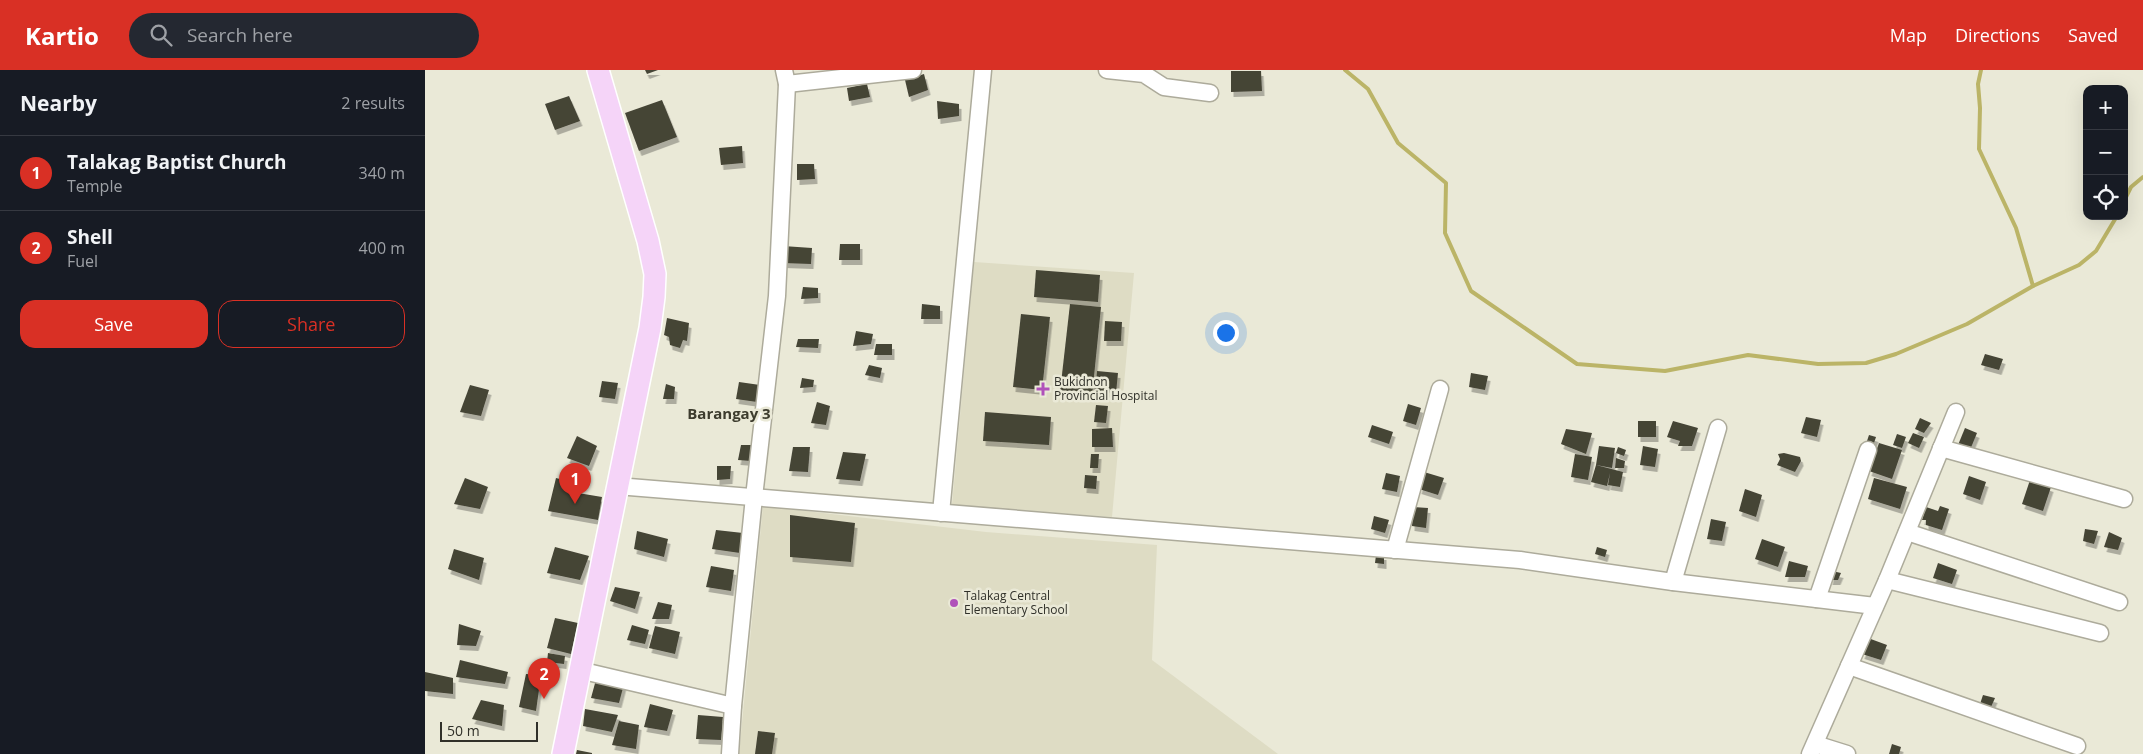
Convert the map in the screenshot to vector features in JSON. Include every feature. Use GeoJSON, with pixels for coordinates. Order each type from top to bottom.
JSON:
{"type":"FeatureCollection","features":[{"type":"Feature","properties":{"kind":"main road"},"geometry":{"type":"LineString","coordinates":[[563,754],[650,328],[654,297],[655,274],[648,241],[598,70]]}},
{"type":"Feature","properties":{"kind":"street"},"geometry":{"type":"LineString","coordinates":[[730,754],[754,497],[777,296],[786,77],[913,70]]}},
{"type":"Feature","properties":{"kind":"street"},"geometry":{"type":"LineString","coordinates":[[941,514],[983,70]]}},
{"type":"Feature","properties":{"kind":"street"},"geometry":{"type":"LineString","coordinates":[[1107,70],[1143,74],[1164,87],[1210,93]]}},
{"type":"Feature","properties":{"kind":"street"},"geometry":{"type":"LineString","coordinates":[[1395,550],[1440,389]]}},
{"type":"Feature","properties":{"kind":"street"},"geometry":{"type":"LineString","coordinates":[[1847,754],[1813,749],[1887,580],[1956,412]]}},
{"type":"Feature","properties":{"kind":"street"},"geometry":{"type":"LineString","coordinates":[[1673,582],[1718,428]]}},
{"type":"Feature","properties":{"kind":"street"},"geometry":{"type":"LineString","coordinates":[[1941,448],[2124,499]]}},
{"type":"Feature","properties":{"kind":"street"},"geometry":{"type":"LineString","coordinates":[[1817,599],[1868,450]]}},
{"type":"Feature","properties":{"kind":"street"},"geometry":{"type":"LineString","coordinates":[[617,486],[1521,560],[1673,582],[1875,606]]}},
{"type":"Feature","properties":{"kind":"street"},"geometry":{"type":"LineString","coordinates":[[1907,532],[2119,602]]}},
{"type":"Feature","properties":{"kind":"street"},"geometry":{"type":"LineString","coordinates":[[1887,580],[2100,633]]}},
{"type":"Feature","properties":{"kind":"street"},"geometry":{"type":"LineString","coordinates":[[1849,666],[2077,746]]}},
{"type":"Feature","properties":{"kind":"street"},"geometry":{"type":"LineString","coordinates":[[579,670],[733,706]]}},
{"type":"Feature","properties":{"kind":"shaded area","name":"Bukidnon Provincial Hospital"},"geometry":{"type":"Polygon","coordinates":[[[974,262],[1134,273],[1112,517],[952,505],[974,262]]]}},
{"type":"Feature","properties":{"kind":"shaded area","name":"Talakag Central Elementary School"},"geometry":{"type":"Polygon","coordinates":[[[763,506],[986,532],[1157,545],[1152,660],[1278,754],[739,754],[763,506]]]}},
{"type":"Feature","properties":{"kind":"building"},"geometry":{"type":"Polygon","coordinates":[[[645,70],[658,70],[647,74],[645,70]]]}},
{"type":"Feature","properties":{"kind":"building"},"geometry":{"type":"Polygon","coordinates":[[[1231,71],[1261,71],[1262,91],[1231,92],[1231,71]]]}},
{"type":"Feature","properties":{"kind":"building"},"geometry":{"type":"Polygon","coordinates":[[[924,74],[928,90],[909,97],[905,80],[924,74]]]}},
{"type":"Feature","properties":{"kind":"building"},"geometry":{"type":"Polygon","coordinates":[[[867,84],[870,97],[849,101],[847,88],[867,84]]]}},
{"type":"Feature","properties":{"kind":"building"},"geometry":{"type":"Polygon","coordinates":[[[569,96],[580,121],[555,130],[545,104],[569,96]]]}},
{"type":"Feature","properties":{"kind":"building"},"geometry":{"type":"Polygon","coordinates":[[[662,100],[677,137],[639,151],[625,113],[662,100]]]}},
{"type":"Feature","properties":{"kind":"building"},"geometry":{"type":"Polygon","coordinates":[[[937,101],[959,104],[959,116],[938,119],[937,101]]]}},
{"type":"Feature","properties":{"kind":"building"},"geometry":{"type":"Polygon","coordinates":[[[742,146],[743,163],[721,165],[719,148],[742,146]]]}},
{"type":"Feature","properties":{"kind":"building"},"geometry":{"type":"Polygon","coordinates":[[[797,164],[814,164],[815,179],[797,180],[797,164]]]}},
{"type":"Feature","properties":{"kind":"building"},"geometry":{"type":"Polygon","coordinates":[[[840,244],[860,244],[860,260],[839,260],[840,244]]]}},
{"type":"Feature","properties":{"kind":"building"},"geometry":{"type":"Polygon","coordinates":[[[783,246],[812,248],[811,264],[782,263],[783,246]]]}},
{"type":"Feature","properties":{"kind":"building"},"geometry":{"type":"Polygon","coordinates":[[[1036,270],[1100,275],[1098,302],[1034,297],[1036,270]]]}},
{"type":"Feature","properties":{"kind":"building"},"geometry":{"type":"Polygon","coordinates":[[[803,287],[818,288],[818,298],[801,299],[803,287]]]}},
{"type":"Feature","properties":{"kind":"building"},"geometry":{"type":"Polygon","coordinates":[[[922,304],[940,306],[940,319],[921,319],[922,304]]]}},
{"type":"Feature","properties":{"kind":"building"},"geometry":{"type":"Polygon","coordinates":[[[1070,304],[1101,307],[1092,396],[1060,392],[1070,304]]]}},
{"type":"Feature","properties":{"kind":"building"},"geometry":{"type":"Polygon","coordinates":[[[1021,314],[1050,317],[1042,390],[1013,387],[1021,314]]]}},
{"type":"Feature","properties":{"kind":"building"},"geometry":{"type":"Polygon","coordinates":[[[667,318],[689,323],[687,341],[683,340],[680,348],[670,345],[669,337],[664,335],[667,318]]]}},
{"type":"Feature","properties":{"kind":"building"},"geometry":{"type":"Polygon","coordinates":[[[1105,321],[1122,322],[1121,341],[1104,341],[1105,321]]]}},
{"type":"Feature","properties":{"kind":"building"},"geometry":{"type":"Polygon","coordinates":[[[856,331],[873,334],[871,344],[853,346],[856,331]]]}},
{"type":"Feature","properties":{"kind":"building"},"geometry":{"type":"Polygon","coordinates":[[[798,339],[819,339],[818,348],[796,347],[798,339]]]}},
{"type":"Feature","properties":{"kind":"building"},"geometry":{"type":"Polygon","coordinates":[[[876,344],[892,344],[892,355],[874,355],[876,344]]]}},
{"type":"Feature","properties":{"kind":"building"},"geometry":{"type":"Polygon","coordinates":[[[1985,354],[2003,359],[1999,370],[1981,365],[1985,354]]]}},
{"type":"Feature","properties":{"kind":"building"},"geometry":{"type":"Polygon","coordinates":[[[869,365],[882,368],[880,378],[865,375],[869,365]]]}},
{"type":"Feature","properties":{"kind":"building"},"geometry":{"type":"Polygon","coordinates":[[[1097,371],[1118,373],[1116,393],[1095,392],[1097,371]]]}},
{"type":"Feature","properties":{"kind":"building"},"geometry":{"type":"Polygon","coordinates":[[[1471,373],[1488,376],[1485,390],[1469,387],[1471,373]]]}},
{"type":"Feature","properties":{"kind":"building"},"geometry":{"type":"Polygon","coordinates":[[[802,378],[814,380],[813,387],[800,388],[802,378]]]}},
{"type":"Feature","properties":{"kind":"building"},"geometry":{"type":"Polygon","coordinates":[[[602,381],[618,383],[615,399],[599,397],[602,381]]]}},
{"type":"Feature","properties":{"kind":"building"},"geometry":{"type":"Polygon","coordinates":[[[739,382],[760,385],[757,402],[736,399],[739,382]]]}},
{"type":"Feature","properties":{"kind":"building"},"geometry":{"type":"Polygon","coordinates":[[[666,384],[675,387],[674,399],[663,399],[666,384]]]}},
{"type":"Feature","properties":{"kind":"building"},"geometry":{"type":"Polygon","coordinates":[[[470,385],[489,390],[481,416],[460,412],[470,385]]]}},
{"type":"Feature","properties":{"kind":"building"},"geometry":{"type":"Polygon","coordinates":[[[817,402],[830,406],[826,425],[811,423],[817,402]]]}},
{"type":"Feature","properties":{"kind":"building"},"geometry":{"type":"Polygon","coordinates":[[[1408,404],[1421,408],[1416,425],[1403,421],[1408,404]]]}},
{"type":"Feature","properties":{"kind":"building"},"geometry":{"type":"Polygon","coordinates":[[[1096,405],[1108,406],[1106,423],[1094,422],[1096,405]]]}},
{"type":"Feature","properties":{"kind":"building"},"geometry":{"type":"Polygon","coordinates":[[[985,412],[1051,417],[1049,445],[983,441],[985,412]]]}},
{"type":"Feature","properties":{"kind":"building"},"geometry":{"type":"Polygon","coordinates":[[[1806,417],[1821,420],[1817,437],[1801,433],[1806,417]]]}},
{"type":"Feature","properties":{"kind":"building"},"geometry":{"type":"Polygon","coordinates":[[[1920,418],[1931,423],[1924,433],[1915,429],[1920,418]]]}},
{"type":"Feature","properties":{"kind":"building"},"geometry":{"type":"Polygon","coordinates":[[[1638,421],[1656,421],[1656,437],[1638,437],[1638,421]]]}},
{"type":"Feature","properties":{"kind":"building"},"geometry":{"type":"Polygon","coordinates":[[[1673,421],[1698,428],[1692,446],[1678,446],[1680,441],[1667,437],[1673,421]]]}},
{"type":"Feature","properties":{"kind":"building"},"geometry":{"type":"Polygon","coordinates":[[[1372,425],[1393,432],[1389,444],[1368,437],[1372,425]]]}},
{"type":"Feature","properties":{"kind":"building"},"geometry":{"type":"Polygon","coordinates":[[[1112,428],[1113,447],[1092,447],[1092,429],[1112,428]]]}},
{"type":"Feature","properties":{"kind":"building"},"geometry":{"type":"Polygon","coordinates":[[[1965,428],[1977,433],[1970,450],[1958,445],[1965,428]]]}},
{"type":"Feature","properties":{"kind":"building"},"geometry":{"type":"Polygon","coordinates":[[[1566,429],[1592,433],[1586,454],[1561,444],[1566,429]]]}},
{"type":"Feature","properties":{"kind":"building"},"geometry":{"type":"Polygon","coordinates":[[[1913,433],[1924,437],[1919,448],[1908,443],[1913,433]]]}},
{"type":"Feature","properties":{"kind":"building"},"geometry":{"type":"Polygon","coordinates":[[[1897,434],[1906,437],[1902,448],[1893,445],[1897,434]]]}},
{"type":"Feature","properties":{"kind":"building"},"geometry":{"type":"Polygon","coordinates":[[[1869,435],[1876,437],[1874,443],[1867,441],[1869,435]]]}},
{"type":"Feature","properties":{"kind":"building"},"geometry":{"type":"Polygon","coordinates":[[[577,436],[597,446],[589,466],[567,458],[577,436]]]}},
{"type":"Feature","properties":{"kind":"building"},"geometry":{"type":"Polygon","coordinates":[[[1879,443],[1902,450],[1892,479],[1869,471],[1879,443]]]}},
{"type":"Feature","properties":{"kind":"building"},"geometry":{"type":"Polygon","coordinates":[[[741,445],[753,445],[751,461],[738,460],[741,445]]]}},
{"type":"Feature","properties":{"kind":"building"},"geometry":{"type":"Polygon","coordinates":[[[1599,446],[1615,448],[1612,468],[1596,465],[1599,446]]]}},
{"type":"Feature","properties":{"kind":"building"},"geometry":{"type":"Polygon","coordinates":[[[1643,446],[1658,449],[1655,467],[1640,465],[1643,446]]]}},
{"type":"Feature","properties":{"kind":"building"},"geometry":{"type":"Polygon","coordinates":[[[793,447],[810,447],[808,472],[789,471],[793,447]]]}},
{"type":"Feature","properties":{"kind":"building"},"geometry":{"type":"Polygon","coordinates":[[[1618,447],[1626,450],[1624,456],[1616,453],[1618,447]]]}},
{"type":"Feature","properties":{"kind":"building"},"geometry":{"type":"Polygon","coordinates":[[[843,452],[866,454],[860,481],[836,479],[843,452]]]}},
{"type":"Feature","properties":{"kind":"building"},"geometry":{"type":"Polygon","coordinates":[[[1784,453],[1800,457],[1801,461],[1795,472],[1777,465],[1780,459],[1778,454],[1784,453]]]}},
{"type":"Feature","properties":{"kind":"building"},"geometry":{"type":"Polygon","coordinates":[[[1091,454],[1099,454],[1098,468],[1090,468],[1091,454]]]}},
{"type":"Feature","properties":{"kind":"building"},"geometry":{"type":"Polygon","coordinates":[[[1575,454],[1592,457],[1588,480],[1571,477],[1575,454]]]}},
{"type":"Feature","properties":{"kind":"building"},"geometry":{"type":"Polygon","coordinates":[[[1616,458],[1625,461],[1624,468],[1615,468],[1616,458]]]}},
{"type":"Feature","properties":{"kind":"building"},"geometry":{"type":"Polygon","coordinates":[[[1596,465],[1623,472],[1620,487],[1608,485],[1610,473],[1607,486],[1591,482],[1596,465]]]}},
{"type":"Feature","properties":{"kind":"building"},"geometry":{"type":"Polygon","coordinates":[[[717,466],[731,466],[730,479],[717,480],[717,466]]]}},
{"type":"Feature","properties":{"kind":"building"},"geometry":{"type":"Polygon","coordinates":[[[1424,472],[1444,478],[1438,495],[1419,489],[1424,472]]]}},
{"type":"Feature","properties":{"kind":"building"},"geometry":{"type":"Polygon","coordinates":[[[1386,473],[1400,476],[1397,492],[1382,489],[1386,473]]]}},
{"type":"Feature","properties":{"kind":"building"},"geometry":{"type":"Polygon","coordinates":[[[1085,475],[1097,476],[1096,489],[1084,488],[1085,475]]]}},
{"type":"Feature","properties":{"kind":"building"},"geometry":{"type":"Polygon","coordinates":[[[1969,476],[1986,482],[1980,500],[1963,494],[1969,476]]]}},
{"type":"Feature","properties":{"kind":"building"},"geometry":{"type":"Polygon","coordinates":[[[465,478],[488,487],[480,509],[454,504],[465,478]]]}},
{"type":"Feature","properties":{"kind":"building"},"geometry":{"type":"Polygon","coordinates":[[[556,478],[575,483],[572,492],[602,497],[598,520],[548,511],[556,478]]]}},
{"type":"Feature","properties":{"kind":"building"},"geometry":{"type":"Polygon","coordinates":[[[1874,478],[1907,487],[1900,509],[1868,499],[1874,478]]]}},
{"type":"Feature","properties":{"kind":"building"},"geometry":{"type":"Polygon","coordinates":[[[2030,480],[2051,487],[2043,511],[2022,504],[2030,480]]]}},
{"type":"Feature","properties":{"kind":"building"},"geometry":{"type":"Polygon","coordinates":[[[1745,489],[1762,495],[1756,517],[1739,511],[1745,489]]]}},
{"type":"Feature","properties":{"kind":"building"},"geometry":{"type":"Polygon","coordinates":[[[1940,506],[1949,509],[1942,530],[1926,525],[1926,520],[1922,520],[1926,507],[1938,511],[1940,506]]]}},
{"type":"Feature","properties":{"kind":"building"},"geometry":{"type":"Polygon","coordinates":[[[1413,507],[1428,508],[1426,528],[1412,526],[1413,507]]]}},
{"type":"Feature","properties":{"kind":"building"},"geometry":{"type":"Polygon","coordinates":[[[790,515],[855,523],[851,562],[790,557],[790,515]]]}},
{"type":"Feature","properties":{"kind":"building"},"geometry":{"type":"Polygon","coordinates":[[[1374,516],[1389,520],[1385,533],[1371,529],[1374,516]]]}},
{"type":"Feature","properties":{"kind":"building"},"geometry":{"type":"Polygon","coordinates":[[[1711,519],[1726,522],[1722,541],[1707,539],[1711,519]]]}},
{"type":"Feature","properties":{"kind":"building"},"geometry":{"type":"Polygon","coordinates":[[[2085,529],[2098,531],[2094,544],[2083,541],[2085,529]]]}},
{"type":"Feature","properties":{"kind":"building"},"geometry":{"type":"Polygon","coordinates":[[[716,530],[743,533],[740,553],[712,549],[716,530]]]}},
{"type":"Feature","properties":{"kind":"building"},"geometry":{"type":"Polygon","coordinates":[[[637,531],[668,539],[664,557],[634,549],[637,531]]]}},
{"type":"Feature","properties":{"kind":"building"},"geometry":{"type":"Polygon","coordinates":[[[2109,532],[2122,538],[2118,550],[2104,547],[2109,532]]]}},
{"type":"Feature","properties":{"kind":"building"},"geometry":{"type":"Polygon","coordinates":[[[1762,539],[1785,547],[1778,567],[1755,559],[1762,539]]]}},
{"type":"Feature","properties":{"kind":"building"},"geometry":{"type":"Polygon","coordinates":[[[555,547],[589,556],[580,580],[547,573],[555,547]]]}},
{"type":"Feature","properties":{"kind":"building"},"geometry":{"type":"Polygon","coordinates":[[[1597,547],[1607,550],[1605,557],[1595,554],[1597,547]]]}},
{"type":"Feature","properties":{"kind":"building"},"geometry":{"type":"Polygon","coordinates":[[[454,549],[484,558],[479,580],[448,569],[454,549]]]}},
{"type":"Feature","properties":{"kind":"building"},"geometry":{"type":"Polygon","coordinates":[[[1376,555],[1384,555],[1384,564],[1375,563],[1376,555]]]}},
{"type":"Feature","properties":{"kind":"building"},"geometry":{"type":"Polygon","coordinates":[[[1789,561],[1808,566],[1805,577],[1785,577],[1789,561]]]}},
{"type":"Feature","properties":{"kind":"building"},"geometry":{"type":"Polygon","coordinates":[[[1938,563],[1957,570],[1952,584],[1933,578],[1938,563]]]}},
{"type":"Feature","properties":{"kind":"building"},"geometry":{"type":"Polygon","coordinates":[[[711,566],[734,570],[731,591],[706,587],[711,566]]]}},
{"type":"Feature","properties":{"kind":"building"},"geometry":{"type":"Polygon","coordinates":[[[1832,571],[1841,573],[1838,580],[1830,580],[1832,571]]]}},
{"type":"Feature","properties":{"kind":"building"},"geometry":{"type":"Polygon","coordinates":[[[615,587],[640,592],[635,609],[610,601],[615,587]]]}},
{"type":"Feature","properties":{"kind":"building"},"geometry":{"type":"Polygon","coordinates":[[[658,602],[672,605],[669,619],[652,619],[658,602]]]}},
{"type":"Feature","properties":{"kind":"building"},"geometry":{"type":"Polygon","coordinates":[[[555,618],[578,623],[571,654],[547,648],[555,618]]]}},
{"type":"Feature","properties":{"kind":"building"},"geometry":{"type":"Polygon","coordinates":[[[459,624],[481,631],[476,646],[457,645],[459,624]]]}},
{"type":"Feature","properties":{"kind":"building"},"geometry":{"type":"Polygon","coordinates":[[[632,625],[649,630],[645,644],[627,640],[632,625]]]}},
{"type":"Feature","properties":{"kind":"building"},"geometry":{"type":"Polygon","coordinates":[[[655,626],[680,632],[675,654],[649,648],[655,626]]]}},
{"type":"Feature","properties":{"kind":"building"},"geometry":{"type":"Polygon","coordinates":[[[1868,638],[1887,645],[1881,660],[1862,654],[1868,638]]]}},
{"type":"Feature","properties":{"kind":"building"},"geometry":{"type":"Polygon","coordinates":[[[548,653],[565,656],[564,664],[547,662],[548,653]]]}},
{"type":"Feature","properties":{"kind":"building"},"geometry":{"type":"Polygon","coordinates":[[[460,660],[508,672],[505,684],[456,677],[460,660]]]}},
{"type":"Feature","properties":{"kind":"building"},"geometry":{"type":"Polygon","coordinates":[[[425,672],[453,678],[453,694],[425,691],[425,672]]]}},
{"type":"Feature","properties":{"kind":"building"},"geometry":{"type":"Polygon","coordinates":[[[526,674],[541,675],[536,711],[519,707],[526,674]]]}},
{"type":"Feature","properties":{"kind":"building"},"geometry":{"type":"Polygon","coordinates":[[[597,676],[624,684],[619,703],[591,698],[597,676]]]}},
{"type":"Feature","properties":{"kind":"building"},"geometry":{"type":"Polygon","coordinates":[[[1983,695],[1995,698],[1991,707],[1980,704],[1983,695]]]}},
{"type":"Feature","properties":{"kind":"building"},"geometry":{"type":"Polygon","coordinates":[[[481,700],[504,705],[502,726],[472,719],[481,700]]]}},
{"type":"Feature","properties":{"kind":"building"},"geometry":{"type":"Polygon","coordinates":[[[650,704],[673,710],[667,731],[644,727],[650,704]]]}},
{"type":"Feature","properties":{"kind":"building"},"geometry":{"type":"Polygon","coordinates":[[[585,709],[618,715],[612,732],[583,726],[585,709]]]}},
{"type":"Feature","properties":{"kind":"building"},"geometry":{"type":"Polygon","coordinates":[[[698,715],[723,717],[721,740],[696,739],[698,715]]]}},
{"type":"Feature","properties":{"kind":"building"},"geometry":{"type":"Polygon","coordinates":[[[619,721],[639,725],[636,749],[612,745],[619,721]]]}},
{"type":"Feature","properties":{"kind":"building"},"geometry":{"type":"Polygon","coordinates":[[[758,731],[775,733],[772,754],[755,754],[758,731]]]}},
{"type":"Feature","properties":{"kind":"building"},"geometry":{"type":"Polygon","coordinates":[[[1892,744],[1901,747],[1899,754],[1889,754],[1892,744]]]}},
{"type":"Feature","properties":{"kind":"building"},"geometry":{"type":"Polygon","coordinates":[[[577,750],[592,753],[592,754],[576,754],[577,750]]]}},
{"type":"Feature","properties":{"kind":"waterway"},"geometry":{"type":"LineString","coordinates":[[1345,70],[1368,89],[1398,143],[1446,183],[1445,233],[1471,291],[1577,364],[1665,371],[1748,355],[1818,364],[1866,363],[1896,354],[1967,324],[2033,286],[2079,265],[2096,251],[2115,220]]}},
{"type":"Feature","properties":{"kind":"waterway"},"geometry":{"type":"LineString","coordinates":[[1981,70],[1978,84],[1980,108],[1979,149],[2016,228],[2033,286]]}},
{"type":"Feature","properties":{"kind":"waterway"},"geometry":{"type":"LineString","coordinates":[[2128,193],[2131,187],[2143,177]]}},
{"type":"Feature","properties":{"kind":"place","name":"Bukidnon Provincial Hospital"},"geometry":{"type":"Point","coordinates":[1043,389]}},
{"type":"Feature","properties":{"kind":"place","name":"Talakag Baptist Church"},"geometry":{"type":"Point","coordinates":[575,504]}},
{"type":"Feature","properties":{"kind":"place","name":"Talakag Central Elementary School"},"geometry":{"type":"Point","coordinates":[954,603]}},
{"type":"Feature","properties":{"kind":"place","name":"Shell"},"geometry":{"type":"Point","coordinates":[544,699]}},
{"type":"Feature","properties":{"kind":"district","name":"Barangay 3"},"geometry":{"type":"Point","coordinates":[729,414]}}]}
